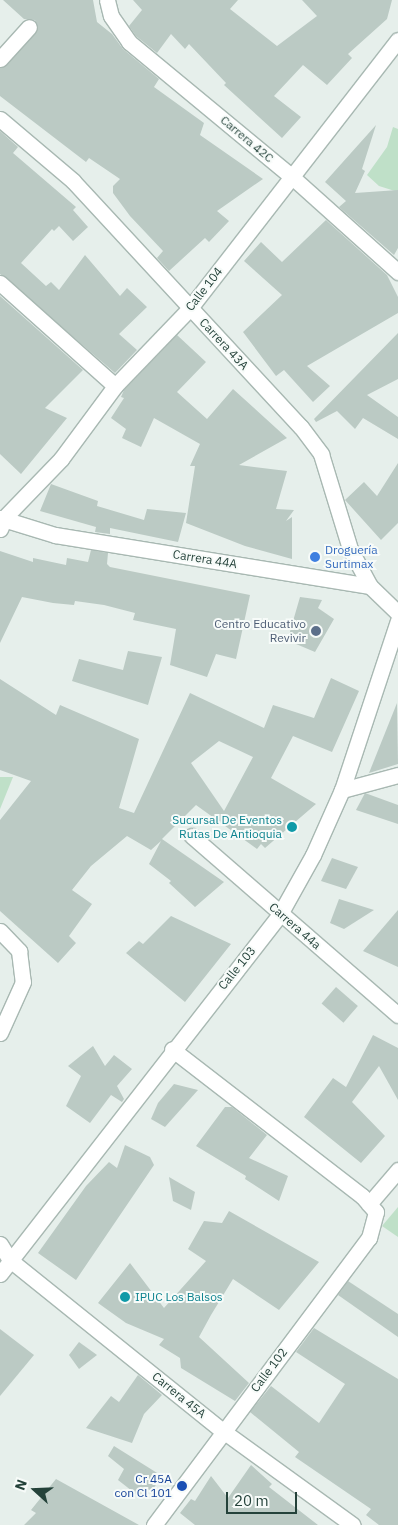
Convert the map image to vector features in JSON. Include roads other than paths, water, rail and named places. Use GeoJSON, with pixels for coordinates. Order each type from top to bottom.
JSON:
{"type":"FeatureCollection","features":[{"type":"Feature","properties":{"kind":"street","name":"Carrera 42C"},"geometry":{"type":"LineString","coordinates":[[107,0],[111,16],[129,42],[291,176],[398,272]]}},
{"type":"Feature","properties":{"kind":"street"},"geometry":{"type":"LineString","coordinates":[[0,59],[29,27]]}},
{"type":"Feature","properties":{"kind":"street","name":"Calle 104"},"geometry":{"type":"LineString","coordinates":[[1,517],[61,459],[115,386],[190,308],[398,40]]}},
{"type":"Feature","properties":{"kind":"street","name":"Carrera 43A"},"geometry":{"type":"LineString","coordinates":[[0,119],[73,181],[322,454],[350,549],[370,586]]}},
{"type":"Feature","properties":{"kind":"street"},"geometry":{"type":"LineString","coordinates":[[0,283],[115,386]]}},
{"type":"Feature","properties":{"kind":"street","name":"Carrera 44A"},"geometry":{"type":"LineString","coordinates":[[1,517],[55,535],[370,586]]}},
{"type":"Feature","properties":{"kind":"street"},"geometry":{"type":"LineString","coordinates":[[370,586],[398,612]]}},
{"type":"Feature","properties":{"kind":"street","name":"Calle 103"},"geometry":{"type":"LineString","coordinates":[[0,1274],[172,1049],[280,914],[313,855],[342,790],[398,621]]}},
{"type":"Feature","properties":{"kind":"street"},"geometry":{"type":"LineString","coordinates":[[342,790],[398,775]]}},
{"type":"Feature","properties":{"kind":"street","name":"Carrera 44a"},"geometry":{"type":"LineString","coordinates":[[192,836],[398,1016]]}},
{"type":"Feature","properties":{"kind":"street"},"geometry":{"type":"LineString","coordinates":[[0,932],[19,952],[23,982],[0,1034]]}},
{"type":"Feature","properties":{"kind":"street"},"geometry":{"type":"LineString","coordinates":[[172,1049],[373,1208],[398,1170]]}},
{"type":"Feature","properties":{"kind":"street","name":"Calle 102"},"geometry":{"type":"LineString","coordinates":[[154,1525],[369,1238],[373,1208]]}},
{"type":"Feature","properties":{"kind":"street","name":"Carrera 45A"},"geometry":{"type":"LineString","coordinates":[[0,1244],[10,1260],[223,1431],[353,1525]]}},
{"type":"Feature","properties":{"kind":"place","name":"Droguería Surtimax"},"geometry":{"type":"Point","coordinates":[315,557]}},
{"type":"Feature","properties":{"kind":"place","name":"Centro Educativo Revivir"},"geometry":{"type":"Point","coordinates":[316,631]}},
{"type":"Feature","properties":{"kind":"place","name":"Sucursal De Eventos Rutas De Antioquia"},"geometry":{"type":"Point","coordinates":[292,827]}},
{"type":"Feature","properties":{"kind":"place","name":"IPUC Los Balsos"},"geometry":{"type":"Point","coordinates":[125,1297]}},
{"type":"Feature","properties":{"kind":"place","name":"Cr 45A con Cl 101"},"geometry":{"type":"Point","coordinates":[182,1486]}}]}
